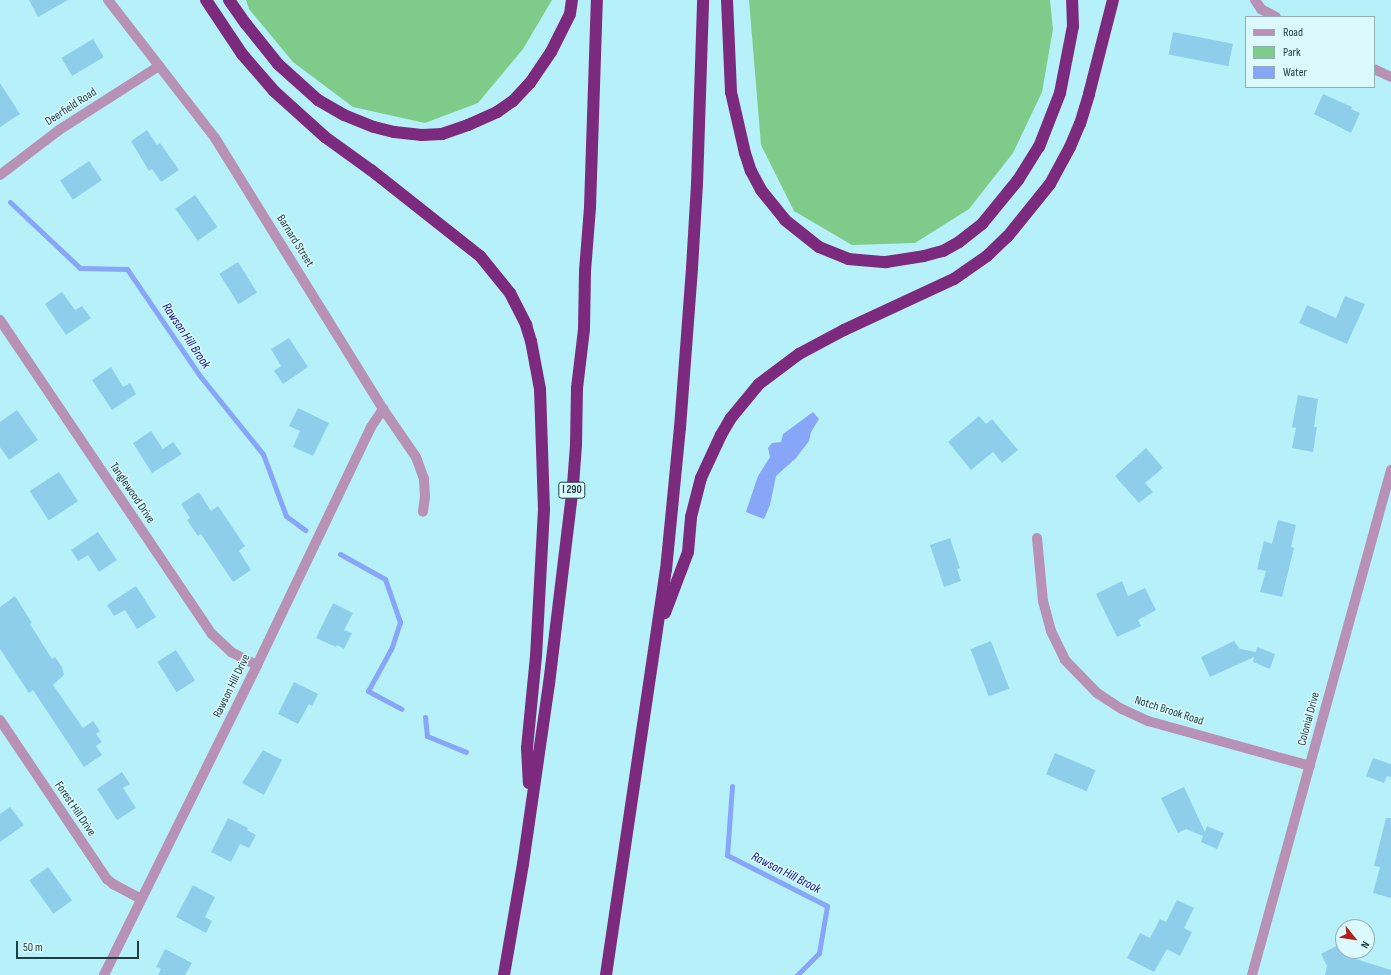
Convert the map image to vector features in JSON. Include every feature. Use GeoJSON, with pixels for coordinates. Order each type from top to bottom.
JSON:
{"type":"FeatureCollection","features":[{"type":"Feature","properties":{"kind":"highway"},"geometry":{"type":"LineString","coordinates":[[206,0],[242,54],[274,91],[325,137],[371,170],[480,256],[510,293],[526,325],[531,341],[540,389],[544,509],[536,656],[527,748],[530,804]]}},
{"type":"Feature","properties":{"kind":"highway"},"geometry":{"type":"LineString","coordinates":[[229,0],[278,64],[318,100],[344,115],[374,127],[394,132],[422,135],[442,134],[468,125],[497,112],[513,101],[530,83],[552,52],[570,14],[572,0]]}},
{"type":"Feature","properties":{"kind":"highway","name":"I 290"},"geometry":{"type":"LineString","coordinates":[[504,975],[523,864],[530,804],[551,668],[573,485],[577,388],[584,328],[585,271],[590,207],[597,0]]}},
{"type":"Feature","properties":{"kind":"highway"},"geometry":{"type":"LineString","coordinates":[[606,975],[666,570],[680,428],[697,185],[703,0]]}},
{"type":"Feature","properties":{"kind":"highway"},"geometry":{"type":"LineString","coordinates":[[727,0],[731,92],[745,152],[751,170],[761,190],[785,220],[819,247],[848,259],[886,262],[924,256],[943,251],[960,242],[982,224],[1018,180],[1039,147],[1060,93],[1073,26],[1072,0]]}},
{"type":"Feature","properties":{"kind":"highway"},"geometry":{"type":"LineString","coordinates":[[657,635],[688,552],[691,517],[701,478],[721,435],[731,418],[759,384],[788,361],[844,330],[954,279],[987,256],[1008,236],[1050,184],[1070,147],[1080,124],[1113,0]]}},
{"type":"Feature","properties":{"kind":"street","name":"Barnard Street"},"geometry":{"type":"LineString","coordinates":[[108,0],[215,138],[384,409],[416,457],[421,468],[425,488],[423,512]]}},
{"type":"Feature","properties":{"kind":"street"},"geometry":{"type":"LineString","coordinates":[[1255,0],[1261,9],[1274,16]]}},
{"type":"Feature","properties":{"kind":"street","name":"Deerfield Road"},"geometry":{"type":"LineString","coordinates":[[0,175],[59,130],[159,66]]}},
{"type":"Feature","properties":{"kind":"street"},"geometry":{"type":"LineString","coordinates":[[1375,69],[1391,77]]}},
{"type":"Feature","properties":{"kind":"street","name":"Tanglewood Drive"},"geometry":{"type":"LineString","coordinates":[[0,320],[212,634],[232,652],[257,665]]}},
{"type":"Feature","properties":{"kind":"street","name":"Rawson Hill Drive"},"geometry":{"type":"LineString","coordinates":[[104,975],[257,665],[371,427],[384,409]]}},
{"type":"Feature","properties":{"kind":"street","name":"Colonial Drive"},"geometry":{"type":"LineString","coordinates":[[1252,975],[1391,470]]}},
{"type":"Feature","properties":{"kind":"street","name":"Notch Brook Road"},"geometry":{"type":"LineString","coordinates":[[1037,538],[1042,601],[1051,631],[1065,660],[1097,693],[1122,709],[1148,721],[1310,766]]}},
{"type":"Feature","properties":{"kind":"street","name":"Forest Hill Drive"},"geometry":{"type":"LineString","coordinates":[[0,720],[107,879],[113,884],[141,899]]}},
{"type":"Feature","properties":{"kind":"green space"},"geometry":{"type":"Polygon","coordinates":[[[246,0],[552,0],[523,49],[478,103],[425,123],[353,107],[293,62],[249,9],[246,0]]]}},
{"type":"Feature","properties":{"kind":"green space"},"geometry":{"type":"Polygon","coordinates":[[[749,0],[1050,0],[1053,29],[1042,92],[1013,153],[969,209],[915,243],[852,245],[794,211],[761,145],[749,0]]]}},
{"type":"Feature","properties":{"kind":"water"},"geometry":{"type":"Polygon","coordinates":[[[813,412],[819,419],[811,432],[809,441],[796,458],[776,476],[770,505],[764,519],[746,512],[758,476],[770,457],[768,448],[772,443],[781,442],[783,434],[813,412]]]}},
{"type":"Feature","properties":{"kind":"building"},"geometry":{"type":"Polygon","coordinates":[[[29,0],[68,0],[38,17],[29,0]]]}},
{"type":"Feature","properties":{"kind":"building"},"geometry":{"type":"Polygon","coordinates":[[[1173,32],[1233,44],[1228,66],[1169,55],[1173,32]]]}},
{"type":"Feature","properties":{"kind":"building"},"geometry":{"type":"Polygon","coordinates":[[[93,39],[104,57],[72,76],[61,58],[93,39]]]}},
{"type":"Feature","properties":{"kind":"building"},"geometry":{"type":"Polygon","coordinates":[[[0,83],[20,114],[0,127],[0,83]]]}},
{"type":"Feature","properties":{"kind":"building"},"geometry":{"type":"Polygon","coordinates":[[[1323,94],[1352,107],[1351,109],[1360,113],[1351,133],[1314,114],[1323,94]]]}},
{"type":"Feature","properties":{"kind":"building"},"geometry":{"type":"Polygon","coordinates":[[[147,130],[157,145],[160,143],[179,170],[161,182],[152,169],[149,171],[131,141],[147,130]]]}},
{"type":"Feature","properties":{"kind":"building"},"geometry":{"type":"Polygon","coordinates":[[[89,161],[102,180],[73,200],[60,181],[89,161]]]}},
{"type":"Feature","properties":{"kind":"building"},"geometry":{"type":"Polygon","coordinates":[[[195,195],[217,227],[198,241],[175,209],[195,195]]]}},
{"type":"Feature","properties":{"kind":"building"},"geometry":{"type":"Polygon","coordinates":[[[238,262],[257,293],[238,304],[219,274],[238,262]]]}},
{"type":"Feature","properties":{"kind":"building"},"geometry":{"type":"Polygon","coordinates":[[[62,292],[75,310],[82,306],[91,318],[66,335],[45,304],[62,292]]]}},
{"type":"Feature","properties":{"kind":"building"},"geometry":{"type":"Polygon","coordinates":[[[1345,296],[1365,304],[1347,344],[1299,323],[1307,305],[1336,318],[1345,296]]]}},
{"type":"Feature","properties":{"kind":"building"},"geometry":{"type":"Polygon","coordinates":[[[289,338],[308,367],[283,384],[274,371],[281,366],[271,349],[289,338]]]}},
{"type":"Feature","properties":{"kind":"building"},"geometry":{"type":"Polygon","coordinates":[[[111,367],[123,387],[130,383],[136,394],[112,410],[92,380],[111,367]]]}},
{"type":"Feature","properties":{"kind":"building"},"geometry":{"type":"Polygon","coordinates":[[[1298,395],[1318,399],[1314,427],[1317,427],[1313,452],[1292,448],[1296,428],[1292,427],[1298,395]]]}},
{"type":"Feature","properties":{"kind":"building"},"geometry":{"type":"Polygon","coordinates":[[[298,408],[329,423],[313,456],[293,447],[300,431],[289,426],[298,408]]]}},
{"type":"Feature","properties":{"kind":"building"},"geometry":{"type":"Polygon","coordinates":[[[17,410],[38,440],[9,460],[0,447],[0,422],[17,410]]]}},
{"type":"Feature","properties":{"kind":"building"},"geometry":{"type":"Polygon","coordinates":[[[979,416],[986,424],[992,419],[1018,450],[1002,463],[993,452],[971,470],[948,442],[979,416]]]}},
{"type":"Feature","properties":{"kind":"building"},"geometry":{"type":"Polygon","coordinates":[[[151,431],[163,449],[173,442],[182,454],[152,473],[133,443],[151,431]]]}},
{"type":"Feature","properties":{"kind":"building"},"geometry":{"type":"Polygon","coordinates":[[[1146,448],[1163,468],[1145,483],[1153,492],[1139,503],[1115,476],[1146,448]]]}},
{"type":"Feature","properties":{"kind":"building"},"geometry":{"type":"Polygon","coordinates":[[[59,472],[78,501],[49,520],[30,491],[59,472]]]}},
{"type":"Feature","properties":{"kind":"building"},"geometry":{"type":"Polygon","coordinates":[[[199,492],[211,511],[218,506],[245,546],[239,551],[251,570],[233,582],[201,534],[198,536],[187,520],[190,518],[181,504],[199,492]]]}},
{"type":"Feature","properties":{"kind":"building"},"geometry":{"type":"Polygon","coordinates":[[[1278,520],[1296,525],[1291,547],[1294,548],[1282,597],[1260,592],[1266,571],[1257,569],[1264,541],[1272,544],[1278,520]]]}},
{"type":"Feature","properties":{"kind":"building"},"geometry":{"type":"Polygon","coordinates":[[[98,532],[117,560],[99,572],[88,555],[78,561],[71,550],[98,532]]]}},
{"type":"Feature","properties":{"kind":"building"},"geometry":{"type":"Polygon","coordinates":[[[950,538],[960,568],[957,569],[961,581],[944,587],[930,545],[950,538]]]}},
{"type":"Feature","properties":{"kind":"building"},"geometry":{"type":"Polygon","coordinates":[[[1122,581],[1128,596],[1145,588],[1156,610],[1138,620],[1141,626],[1117,637],[1096,594],[1122,581]]]}},
{"type":"Feature","properties":{"kind":"building"},"geometry":{"type":"Polygon","coordinates":[[[136,586],[156,617],[137,629],[125,610],[114,616],[107,605],[136,586]]]}},
{"type":"Feature","properties":{"kind":"building"},"geometry":{"type":"Polygon","coordinates":[[[15,596],[32,623],[30,624],[52,659],[55,657],[62,667],[64,675],[53,685],[83,728],[93,721],[100,731],[96,734],[102,742],[96,746],[102,755],[84,767],[33,690],[29,693],[0,649],[0,607],[15,596]]]}},
{"type":"Feature","properties":{"kind":"building"},"geometry":{"type":"Polygon","coordinates":[[[333,603],[353,613],[344,630],[352,633],[344,649],[316,638],[333,603]]]}},
{"type":"Feature","properties":{"kind":"building"},"geometry":{"type":"Polygon","coordinates":[[[991,641],[1009,689],[989,696],[970,649],[991,641]]]}},
{"type":"Feature","properties":{"kind":"building"},"geometry":{"type":"Polygon","coordinates":[[[1234,641],[1240,649],[1256,652],[1257,647],[1275,654],[1270,669],[1253,662],[1254,657],[1210,677],[1201,657],[1234,641]]]}},
{"type":"Feature","properties":{"kind":"building"},"geometry":{"type":"Polygon","coordinates":[[[176,650],[195,681],[176,692],[157,662],[176,650]]]}},
{"type":"Feature","properties":{"kind":"building"},"geometry":{"type":"Polygon","coordinates":[[[294,682],[318,694],[312,706],[309,704],[298,724],[278,714],[294,682]]]}},
{"type":"Feature","properties":{"kind":"building"},"geometry":{"type":"Polygon","coordinates":[[[263,750],[282,760],[264,795],[242,783],[263,750]]]}},
{"type":"Feature","properties":{"kind":"building"},"geometry":{"type":"Polygon","coordinates":[[[1055,753],[1096,770],[1087,791],[1046,774],[1055,753]]]}},
{"type":"Feature","properties":{"kind":"building"},"geometry":{"type":"Polygon","coordinates":[[[1373,758],[1391,764],[1391,777],[1387,776],[1384,783],[1366,776],[1373,758]]]}},
{"type":"Feature","properties":{"kind":"building"},"geometry":{"type":"Polygon","coordinates":[[[122,772],[130,784],[123,788],[136,808],[117,820],[97,789],[122,772]]]}},
{"type":"Feature","properties":{"kind":"building"},"geometry":{"type":"Polygon","coordinates":[[[1184,787],[1205,832],[1207,826],[1224,833],[1217,849],[1201,842],[1203,836],[1186,829],[1178,833],[1161,798],[1184,787]]]}},
{"type":"Feature","properties":{"kind":"building"},"geometry":{"type":"Polygon","coordinates":[[[10,807],[24,825],[0,842],[0,814],[10,807]]]}},
{"type":"Feature","properties":{"kind":"building"},"geometry":{"type":"Polygon","coordinates":[[[228,818],[248,828],[247,830],[256,835],[249,848],[240,844],[231,862],[211,852],[228,818]]]}},
{"type":"Feature","properties":{"kind":"building"},"geometry":{"type":"Polygon","coordinates":[[[1386,818],[1391,818],[1391,898],[1373,893],[1380,867],[1374,866],[1386,818]]]}},
{"type":"Feature","properties":{"kind":"building"},"geometry":{"type":"Polygon","coordinates":[[[48,867],[72,900],[53,914],[29,881],[48,867]]]}},
{"type":"Feature","properties":{"kind":"building"},"geometry":{"type":"Polygon","coordinates":[[[193,885],[215,897],[205,917],[212,921],[206,933],[176,917],[193,885]]]}},
{"type":"Feature","properties":{"kind":"building"},"geometry":{"type":"Polygon","coordinates":[[[1177,900],[1194,908],[1184,928],[1192,932],[1180,956],[1167,949],[1154,972],[1127,958],[1140,933],[1150,938],[1160,919],[1166,922],[1177,900]]]}},
{"type":"Feature","properties":{"kind":"building"},"geometry":{"type":"Polygon","coordinates":[[[1335,947],[1335,959],[1356,959],[1391,970],[1391,975],[1325,975],[1327,966],[1321,954],[1335,947]]]}},
{"type":"Feature","properties":{"kind":"building"},"geometry":{"type":"Polygon","coordinates":[[[165,949],[192,963],[185,975],[158,975],[161,969],[156,967],[165,949]]]}},
{"type":"Feature","properties":{"kind":"waterway","name":"Rawson Hill Brook"},"geometry":{"type":"LineString","coordinates":[[10,202],[80,268],[127,269],[200,376],[263,454],[286,516],[305,530]]}},
{"type":"Feature","properties":{"kind":"waterway","name":"Rawson Hill Brook"},"geometry":{"type":"LineString","coordinates":[[340,554],[385,579],[400,622],[392,647],[368,691],[402,709]]}},
{"type":"Feature","properties":{"kind":"waterway","name":"Rawson Hill Brook"},"geometry":{"type":"LineString","coordinates":[[425,717],[427,736],[466,752]]}},
{"type":"Feature","properties":{"kind":"waterway","name":"Rawson Hill Brook"},"geometry":{"type":"LineString","coordinates":[[732,786],[727,855],[827,906],[819,953],[797,975]]}}]}
